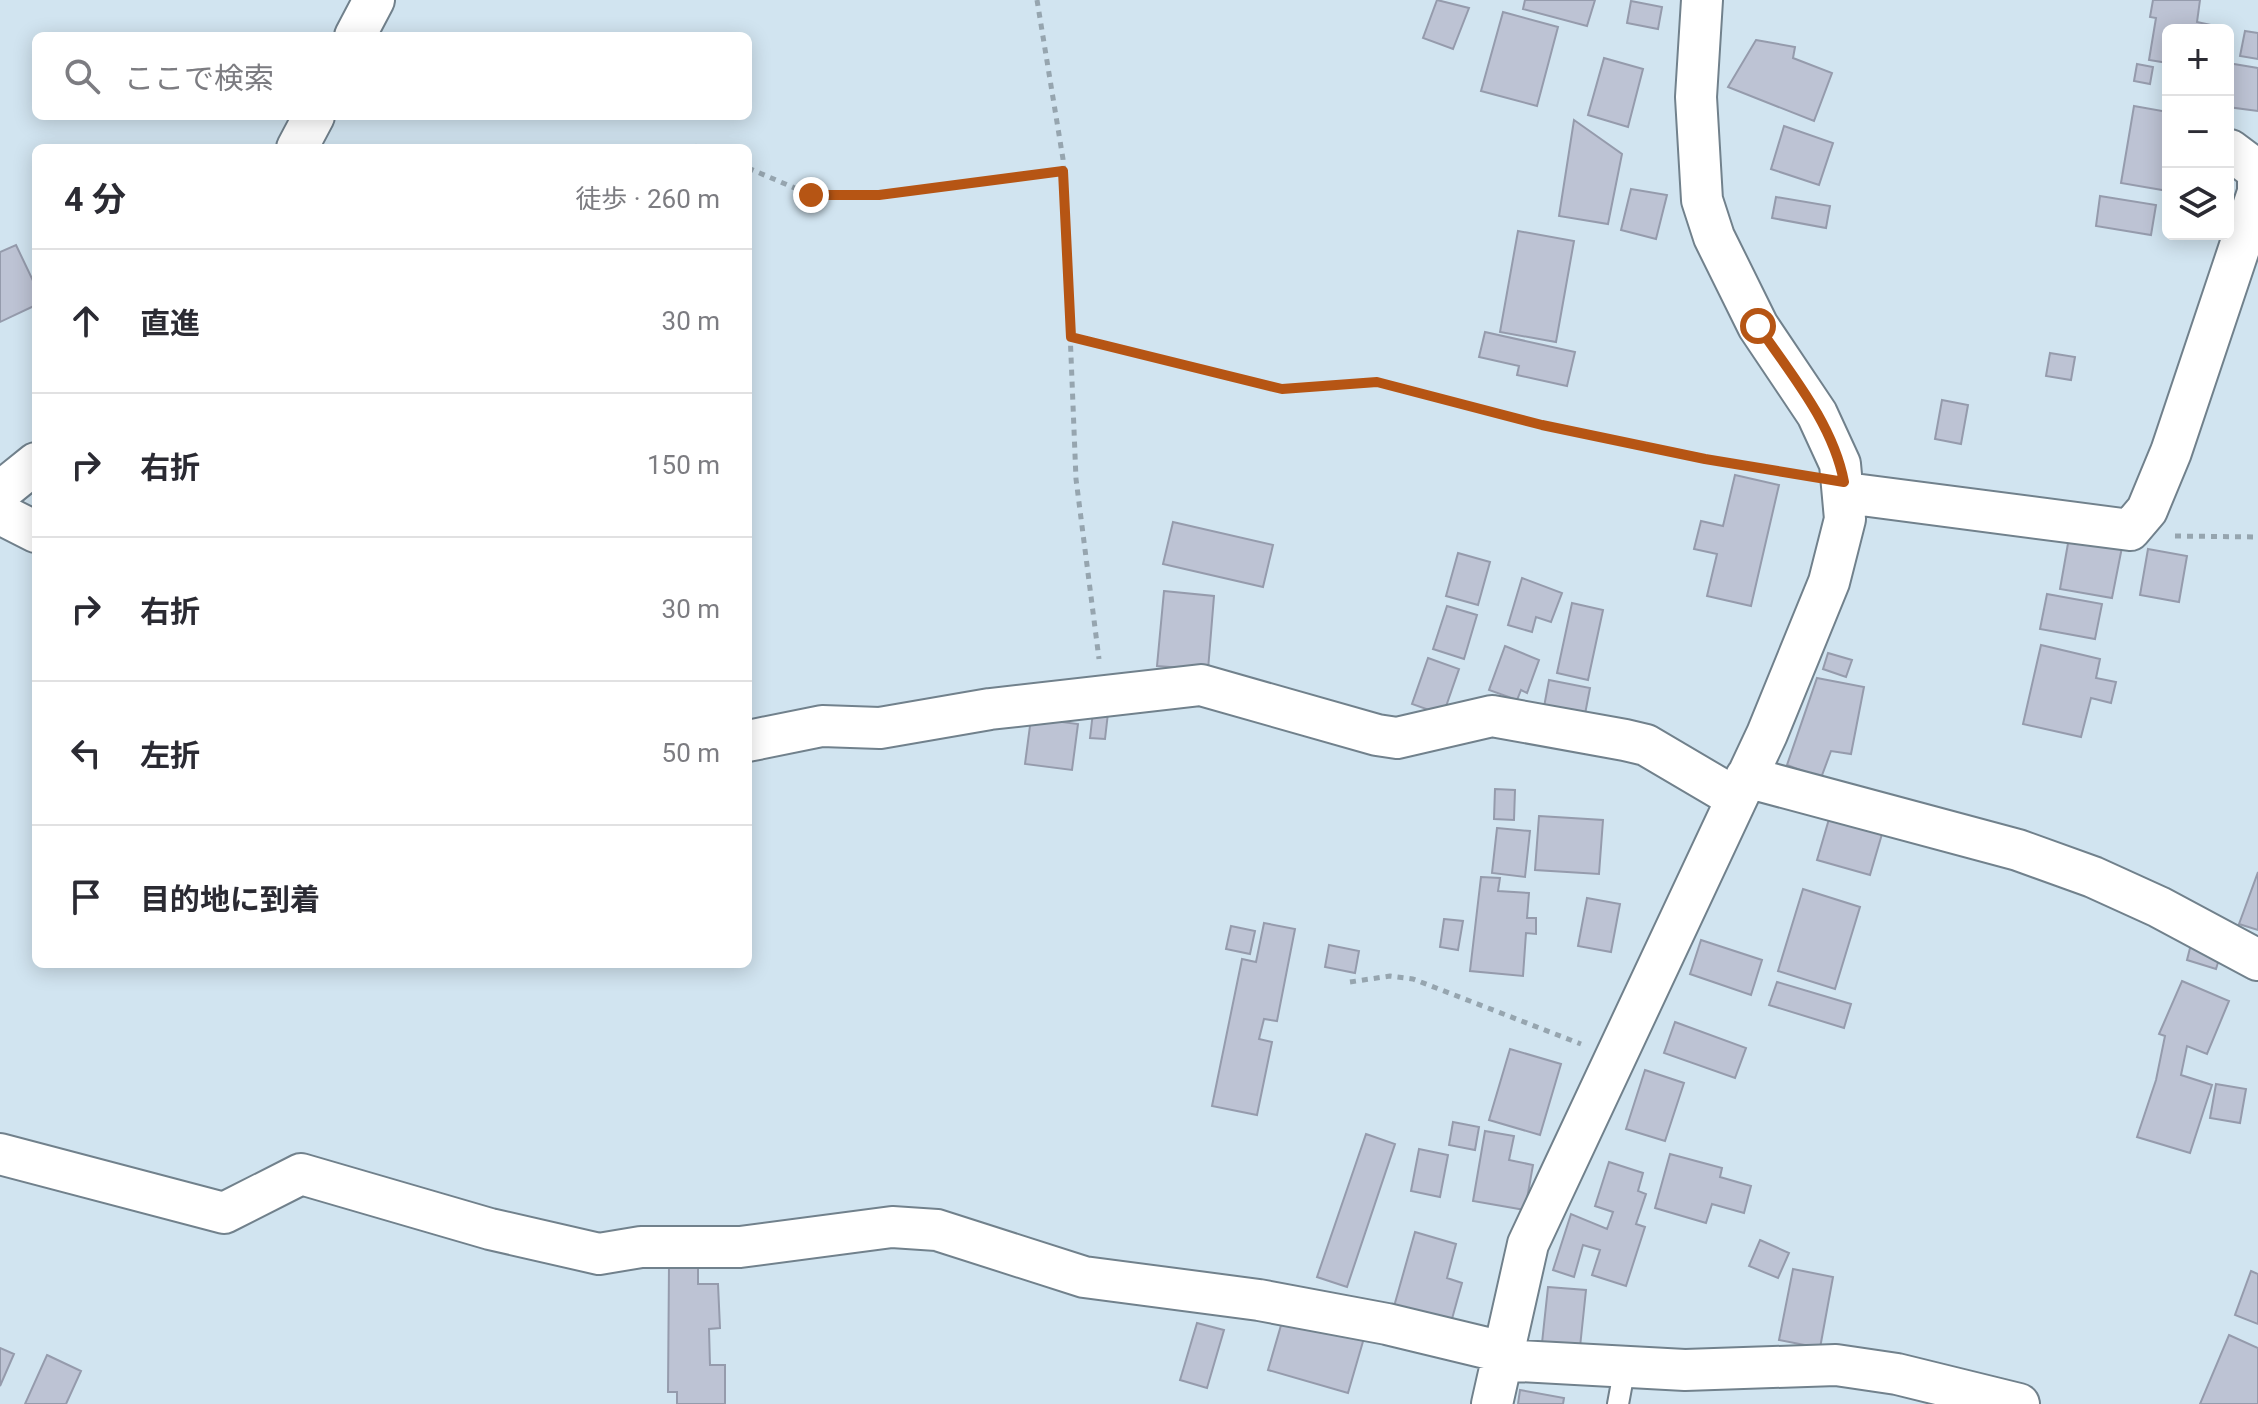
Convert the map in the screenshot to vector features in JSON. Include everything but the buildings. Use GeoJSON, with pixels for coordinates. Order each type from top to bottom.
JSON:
{"type":"FeatureCollection","features":[{"type":"Feature","properties":{"kind":"street"},"geometry":{"type":"LineString","coordinates":[[357,32],[374,0]]}},
{"type":"Feature","properties":{"kind":"street"},"geometry":{"type":"LineString","coordinates":[[1492,1404],[1528,1244],[1741,788],[1829,582],[1845,519],[1845,488],[1840,464],[1817,414],[1758,326],[1714,237],[1702,200],[1696,97],[1702,0]]}},
{"type":"Feature","properties":{"kind":"street"},"geometry":{"type":"LineString","coordinates":[[299,144],[312,120]]}},
{"type":"Feature","properties":{"kind":"street"},"geometry":{"type":"LineString","coordinates":[[1845,488],[2130,530],[2147,510],[2171,452],[2258,192],[2258,171],[2234,153]]}},
{"type":"Feature","properties":{"kind":"street"},"geometry":{"type":"LineString","coordinates":[[0,492],[32,466]]}},
{"type":"Feature","properties":{"kind":"street"},"geometry":{"type":"LineString","coordinates":[[0,514],[32,530]]}},
{"type":"Feature","properties":{"kind":"street"},"geometry":{"type":"LineString","coordinates":[[752,740],[822,726],[880,728],[990,709],[1201,685],[1397,738],[1492,716],[1646,745],[1741,788],[2031,855],[2159,907],[2258,960]]}},
{"type":"Feature","properties":{"kind":"street"},"geometry":{"type":"LineString","coordinates":[[0,1154],[224,1213],[301,1174],[490,1229],[599,1254],[641,1247],[770,1244],[892,1227],[937,1230],[1084,1277],[1259,1300],[1387,1324],[1622,1385],[1685,1370],[1836,1365],[1871,1387],[2019,1404]]}},
{"type":"Feature","properties":{"kind":"path"},"geometry":{"type":"LineString","coordinates":[[1037,0],[1063,171],[1076,479],[1104,696]]}},
{"type":"Feature","properties":{"kind":"path"},"geometry":{"type":"LineString","coordinates":[[752,170],[811,195],[879,195],[1063,171]]}},
{"type":"Feature","properties":{"kind":"path"},"geometry":{"type":"LineString","coordinates":[[1071,337],[1282,389],[1377,382],[1542,425],[1845,488]]}},
{"type":"Feature","properties":{"kind":"path"},"geometry":{"type":"LineString","coordinates":[[2130,530],[2197,538],[2258,537]]}},
{"type":"Feature","properties":{"kind":"path"},"geometry":{"type":"LineString","coordinates":[[1350,982],[1390,976],[1413,979],[1443,988],[1534,1029],[1616,1056]]}},
{"type":"Feature","properties":{"kind":"route"},"geometry":{"type":"LineString","coordinates":[[811,195],[879,195],[1063,171],[1071,337],[1282,389],[1377,382],[1542,425],[1705,459],[1844,482],[1840,464],[1817,414],[1758,326]]}}]}
